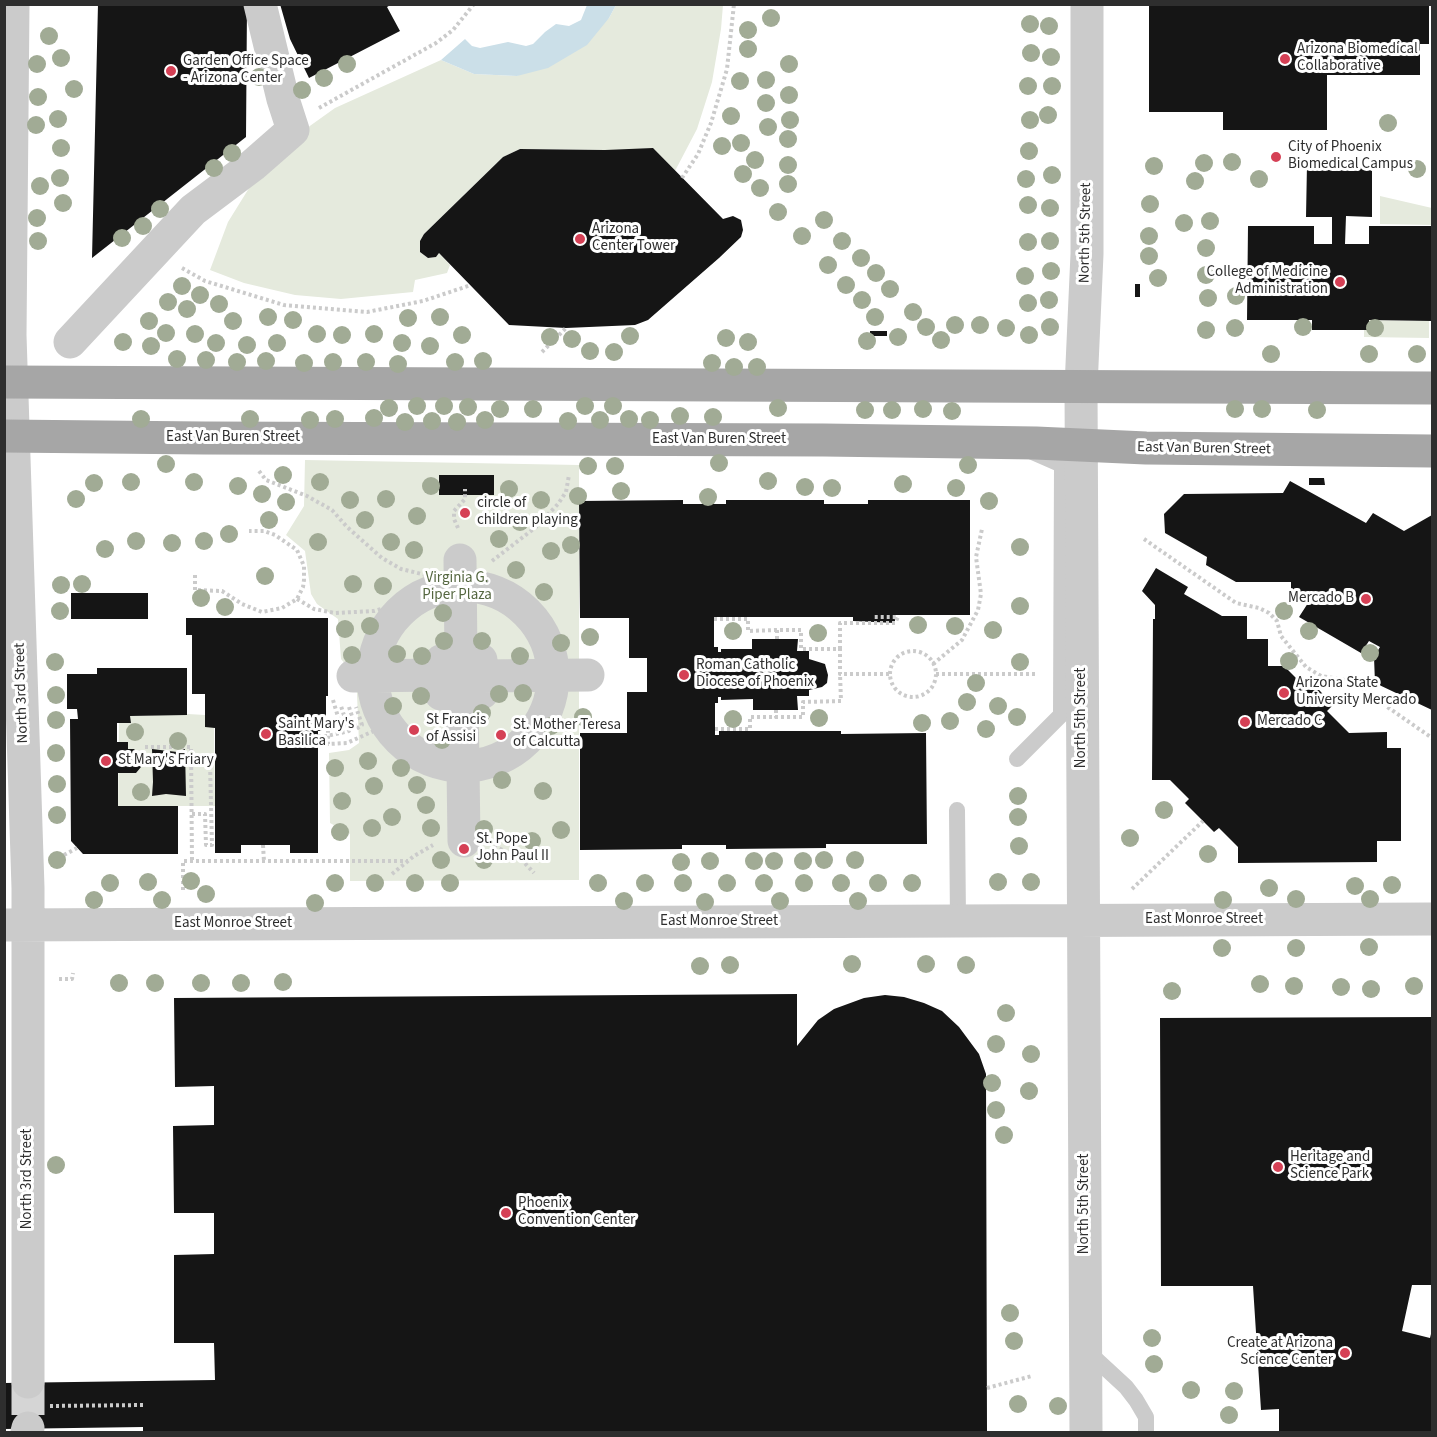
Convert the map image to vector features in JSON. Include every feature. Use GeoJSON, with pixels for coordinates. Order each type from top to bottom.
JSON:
{"type":"FeatureCollection","features":[{"type":"Feature","properties":{"kind":"main road"},"geometry":{"type":"LineString","coordinates":[[8,382],[1432,387]]}},
{"type":"Feature","properties":{"kind":"main road","name":"East Van Buren Street"},"geometry":{"type":"LineString","coordinates":[[9,436],[1010,442],[1146,448],[1432,451]]}},
{"type":"Feature","properties":{"kind":"street","name":"North 3rd Street"},"geometry":{"type":"LineString","coordinates":[[13,4],[8,382],[17,925],[30,1412]]}},
{"type":"Feature","properties":{"kind":"street"},"geometry":{"type":"LineString","coordinates":[[70,342],[193,210],[253,165],[293,130],[260,4]]}},
{"type":"Feature","properties":{"kind":"street","name":"North 5th Street"},"geometry":{"type":"LineString","coordinates":[[1086,1432],[1081,387],[1087,254],[1087,4]]}},
{"type":"Feature","properties":{"kind":"street"},"geometry":{"type":"LineString","coordinates":[[363,676],[384,630],[399,612],[416,599],[440,588],[460,573]]}},
{"type":"Feature","properties":{"kind":"street"},"geometry":{"type":"LineString","coordinates":[[363,676],[387,725],[399,740],[413,751],[446,764],[463,766],[495,760],[519,746],[526,739],[539,723],[548,705],[554,675],[547,642],[534,620],[515,602],[460,573]]}},
{"type":"Feature","properties":{"kind":"street"},"geometry":{"type":"LineString","coordinates":[[460,573],[464,841]]}},
{"type":"Feature","properties":{"kind":"street"},"geometry":{"type":"LineString","coordinates":[[363,676],[588,675]]}},
{"type":"Feature","properties":{"kind":"street","name":"East Monroe Street"},"geometry":{"type":"LineString","coordinates":[[17,925],[1432,919]]}},
{"type":"Feature","properties":{"kind":"lane"},"geometry":{"type":"LineString","coordinates":[[1010,442],[1062,465],[1061,715],[1017,759]]}},
{"type":"Feature","properties":{"kind":"lane"},"geometry":{"type":"LineString","coordinates":[[957,810],[958,921]]}},
{"type":"Feature","properties":{"kind":"lane"},"geometry":{"type":"LineString","coordinates":[[1085,1350],[1136,1400],[1146,1417],[1146,1432]]}},
{"type":"Feature","properties":{"kind":"path"},"geometry":{"type":"LineString","coordinates":[[293,130],[322,105],[436,43],[453,30],[474,4]]}},
{"type":"Feature","properties":{"kind":"path"},"geometry":{"type":"LineString","coordinates":[[682,178],[698,154],[711,123],[728,69],[734,4]]}},
{"type":"Feature","properties":{"kind":"path"},"geometry":{"type":"LineString","coordinates":[[155,253],[205,281],[284,305],[367,312],[423,302],[471,285]]}},
{"type":"Feature","properties":{"kind":"path"},"geometry":{"type":"LineString","coordinates":[[537,357],[566,328]]}},
{"type":"Feature","properties":{"kind":"path"},"geometry":{"type":"LineString","coordinates":[[257,464],[266,480],[325,505],[362,542],[382,558],[401,569],[426,576],[460,573],[489,563],[508,550],[536,527],[563,497],[568,475]]}},
{"type":"Feature","properties":{"kind":"path"},"geometry":{"type":"LineString","coordinates":[[465,489],[465,499]]}},
{"type":"Feature","properties":{"kind":"path"},"geometry":{"type":"LineString","coordinates":[[933,664],[962,640],[978,610],[981,594],[976,557],[982,530]]}},
{"type":"Feature","properties":{"kind":"path"},"geometry":{"type":"LineString","coordinates":[[195,575],[195,590],[222,591],[242,604],[262,612],[282,608],[297,599],[304,580],[304,566],[297,550],[275,535],[264,531],[249,531]]}},
{"type":"Feature","properties":{"kind":"path"},"geometry":{"type":"LineString","coordinates":[[1144,539],[1236,603],[1259,608],[1269,613],[1277,621],[1281,636],[1306,667],[1321,676],[1350,681],[1432,738]]}},
{"type":"Feature","properties":{"kind":"path"},"geometry":{"type":"LineString","coordinates":[[297,599],[314,609],[346,614],[374,611],[416,599]]}},
{"type":"Feature","properties":{"kind":"path"},"geometry":{"type":"LineString","coordinates":[[715,729],[750,729],[750,717],[803,717],[803,702],[841,700],[840,623],[895,623],[898,617],[873,616]]}},
{"type":"Feature","properties":{"kind":"path"},"geometry":{"type":"LineString","coordinates":[[714,619],[748,619],[748,631],[801,630],[801,649],[840,649]]}},
{"type":"Feature","properties":{"kind":"path"},"geometry":{"type":"LineString","coordinates":[[777,630],[777,639]]}},
{"type":"Feature","properties":{"kind":"path"},"geometry":{"type":"LineString","coordinates":[[905,652],[919,652],[933,664],[936,674],[930,689],[924,694],[909,696],[895,689],[889,674],[894,661],[905,652]]}},
{"type":"Feature","properties":{"kind":"path"},"geometry":{"type":"LineString","coordinates":[[840,674],[889,674]]}},
{"type":"Feature","properties":{"kind":"path"},"geometry":{"type":"LineString","coordinates":[[936,674],[1038,674]]}},
{"type":"Feature","properties":{"kind":"path"},"geometry":{"type":"LineString","coordinates":[[776,710],[776,717]]}},
{"type":"Feature","properties":{"kind":"path"},"geometry":{"type":"LineString","coordinates":[[327,736],[328,744],[347,742],[387,725]]}},
{"type":"Feature","properties":{"kind":"path"},"geometry":{"type":"LineString","coordinates":[[145,747],[191,747],[192,861]]}},
{"type":"Feature","properties":{"kind":"path"},"geometry":{"type":"LineString","coordinates":[[192,814],[205,814],[206,845],[212,845],[210,762],[215,762]]}},
{"type":"Feature","properties":{"kind":"path"},"geometry":{"type":"LineString","coordinates":[[1140,879],[1203,821]]}},
{"type":"Feature","properties":{"kind":"path"},"geometry":{"type":"LineString","coordinates":[[263,846],[264,862]]}},
{"type":"Feature","properties":{"kind":"path"},"geometry":{"type":"LineString","coordinates":[[64,855],[77,848]]}},
{"type":"Feature","properties":{"kind":"path"},"geometry":{"type":"LineString","coordinates":[[183,890],[183,861],[408,861]]}},
{"type":"Feature","properties":{"kind":"path"},"geometry":{"type":"LineString","coordinates":[[58,979],[72,979],[73,972]]}},
{"type":"Feature","properties":{"kind":"path"},"geometry":{"type":"LineString","coordinates":[[987,1388],[1032,1376]]}},
{"type":"Feature","properties":{"kind":"path"},"geometry":{"type":"LineString","coordinates":[[30,1412],[143,1405]]}},
{"type":"Feature","properties":{"kind":"green space"},"geometry":{"type":"Polygon","coordinates":[[[616,5],[723,5],[712,82],[697,129],[675,171],[605,150],[520,149],[503,157],[424,234],[420,241],[420,252],[428,258],[436,257],[439,253],[450,265],[447,273],[415,280],[413,292],[341,299],[295,295],[244,283],[210,270],[228,222],[259,172],[300,133],[335,108],[441,60],[474,74],[517,76],[609,18],[616,5]]]}},
{"type":"Feature","properties":{"kind":"green space"},"geometry":{"type":"Polygon","coordinates":[[[1380,196],[1432,208],[1432,225],[1380,224],[1380,196]]]}},
{"type":"Feature","properties":{"kind":"green space"},"geometry":{"type":"Polygon","coordinates":[[[1369,320],[1429,321],[1429,338],[1364,337],[1364,330],[1368,330],[1369,320]]]}},
{"type":"Feature","properties":{"kind":"green space","name":"Virginia G. Piper Plaza"},"geometry":{"type":"Polygon","coordinates":[[[305,460],[579,465],[579,880],[350,881],[350,834],[330,823],[329,753],[349,750],[359,743],[356,670],[347,666],[341,659],[338,619],[317,604],[311,594],[305,551],[286,535],[304,506],[305,460]]]}},
{"type":"Feature","properties":{"kind":"green space"},"geometry":{"type":"Polygon","coordinates":[[[205,715],[214,727],[215,806],[118,806],[119,723],[130,723],[130,716],[205,715]]]}},
{"type":"Feature","properties":{"kind":"water"},"geometry":{"type":"Polygon","coordinates":[[[587,5],[616,5],[609,18],[587,45],[548,68],[517,76],[474,74],[441,60],[465,39],[472,46],[480,48],[508,42],[526,46],[533,44],[556,24],[569,26],[581,20],[587,5]]]}},
{"type":"Feature","properties":{"kind":"building","name":"Garden Office Space - Arizona Center"},"geometry":{"type":"Polygon","coordinates":[[[98,4],[247,4],[246,137],[92,258],[98,4]]]}},
{"type":"Feature","properties":{"kind":"building"},"geometry":{"type":"Polygon","coordinates":[[[280,4],[392,4],[387,7],[400,31],[309,78],[290,39],[280,4]]]}},
{"type":"Feature","properties":{"kind":"building","name":"Arizona Biomedical Collaborative"},"geometry":{"type":"Polygon","coordinates":[[[1149,4],[1429,4],[1429,44],[1420,44],[1420,75],[1327,75],[1327,130],[1223,130],[1223,112],[1149,112],[1149,4]]]}},
{"type":"Feature","properties":{"kind":"building","name":"Arizona Center Tower"},"geometry":{"type":"Polygon","coordinates":[[[653,148],[723,219],[733,216],[741,220],[743,230],[741,237],[719,258],[648,320],[635,325],[566,328],[509,325],[439,253],[436,257],[428,258],[420,252],[420,241],[424,234],[503,157],[520,149],[653,148]]]}},
{"type":"Feature","properties":{"kind":"building","name":"College of Medicine Administration"},"geometry":{"type":"Polygon","coordinates":[[[1307,164],[1372,164],[1372,217],[1346,216],[1345,244],[1369,244],[1369,226],[1432,226],[1432,321],[1369,320],[1369,330],[1312,330],[1312,320],[1247,320],[1248,226],[1314,226],[1314,244],[1332,244],[1332,217],[1306,217],[1307,164]]]}},
{"type":"Feature","properties":{"kind":"building"},"geometry":{"type":"Polygon","coordinates":[[[1135,284],[1140,284],[1140,297],[1135,297],[1135,284]]]}},
{"type":"Feature","properties":{"kind":"building"},"geometry":{"type":"Polygon","coordinates":[[[870,331],[887,331],[887,336],[870,336],[870,331]]]}},
{"type":"Feature","properties":{"kind":"building"},"geometry":{"type":"Polygon","coordinates":[[[439,475],[494,475],[494,495],[439,495],[439,475]]]}},
{"type":"Feature","properties":{"kind":"building"},"geometry":{"type":"Polygon","coordinates":[[[1309,478],[1324,478],[1325,485],[1309,485],[1309,478]]]}},
{"type":"Feature","properties":{"kind":"building","name":"Mercado B"},"geometry":{"type":"Polygon","coordinates":[[[1290,481],[1366,523],[1373,513],[1404,531],[1432,515],[1432,710],[1375,683],[1374,657],[1380,647],[1369,641],[1361,653],[1299,617],[1308,603],[1291,594],[1291,582],[1236,582],[1206,565],[1207,557],[1165,533],[1164,514],[1184,494],[1283,493],[1290,481]]]}},
{"type":"Feature","properties":{"kind":"building","name":"Roman Catholic Diocese of Phoenix"},"geometry":{"type":"Polygon","coordinates":[[[683,500],[683,504],[726,504],[726,500],[824,500],[824,504],[868,504],[868,500],[970,500],[970,615],[895,615],[895,623],[853,621],[853,617],[714,617],[714,647],[718,647],[718,652],[721,652],[721,649],[752,649],[752,639],[798,639],[797,651],[809,651],[809,659],[825,664],[828,675],[827,683],[822,687],[809,690],[809,696],[797,696],[798,710],[753,710],[753,699],[721,700],[721,697],[718,697],[718,703],[715,703],[715,735],[719,735],[719,731],[841,731],[841,734],[926,733],[927,844],[826,844],[826,848],[726,849],[726,845],[682,845],[682,849],[580,850],[580,733],[627,733],[627,692],[647,692],[647,658],[629,658],[629,618],[580,618],[579,501],[683,500]]]}},
{"type":"Feature","properties":{"kind":"building","name":"Mercado C"},"geometry":{"type":"Polygon","coordinates":[[[1156,568],[1188,587],[1184,594],[1222,616],[1247,616],[1247,639],[1268,639],[1268,666],[1284,666],[1302,684],[1308,678],[1333,705],[1327,711],[1349,733],[1387,732],[1387,748],[1401,748],[1401,841],[1377,841],[1377,862],[1238,863],[1238,847],[1219,828],[1214,832],[1185,803],[1189,799],[1170,780],[1152,780],[1155,605],[1142,591],[1156,568]]]}},
{"type":"Feature","properties":{"kind":"building"},"geometry":{"type":"Polygon","coordinates":[[[71,593],[148,593],[148,619],[71,619],[71,593]]]}},
{"type":"Feature","properties":{"kind":"building","name":"Saint Mary's Basilica"},"geometry":{"type":"Polygon","coordinates":[[[186,618],[328,618],[326,726],[323,726],[323,731],[318,731],[318,853],[290,853],[290,845],[241,845],[241,853],[215,853],[215,728],[205,727],[205,694],[192,694],[192,635],[186,635],[186,618]]]}},
{"type":"Feature","properties":{"kind":"building","name":"St Mary's Friary"},"geometry":{"type":"Polygon","coordinates":[[[97,668],[187,668],[187,715],[130,716],[131,723],[117,723],[117,742],[128,742],[128,749],[134,749],[140,756],[141,767],[136,773],[118,773],[118,806],[178,806],[178,854],[83,854],[71,841],[70,719],[78,719],[77,709],[67,709],[67,674],[97,674],[97,668]]]}},
{"type":"Feature","properties":{"kind":"building"},"geometry":{"type":"Polygon","coordinates":[[[152,749],[177,752],[185,749],[186,796],[166,794],[152,796],[152,749]]]}},
{"type":"Feature","properties":{"kind":"building","name":"Phoenix Convention Center"},"geometry":{"type":"Polygon","coordinates":[[[797,994],[797,1046],[818,1020],[834,1009],[864,998],[885,995],[904,997],[942,1011],[959,1027],[979,1054],[986,1074],[987,1432],[143,1432],[143,1427],[4,1429],[4,1383],[215,1380],[214,1343],[174,1343],[174,1255],[214,1254],[214,1213],[174,1213],[173,1126],[214,1125],[214,1086],[175,1087],[174,998],[797,994]]]}},
{"type":"Feature","properties":{"kind":"building","name":"Heritage and Science Park"},"geometry":{"type":"Polygon","coordinates":[[[1432,1017],[1432,1285],[1412,1285],[1402,1331],[1430,1338],[1432,1330],[1432,1432],[1279,1432],[1279,1409],[1261,1410],[1253,1286],[1161,1286],[1160,1018],[1432,1017]]]}},
{"type":"Feature","properties":{"kind":"tunnel"},"geometry":{"type":"LineString","coordinates":[[28,1382],[28,1428]]}},
{"type":"Feature","properties":{"kind":"place","name":"Arizona Biomedical Collaborative"},"geometry":{"type":"Point","coordinates":[1285,59]}},
{"type":"Feature","properties":{"kind":"place","name":"Garden Office Space - Arizona Center"},"geometry":{"type":"Point","coordinates":[171,71]}},
{"type":"Feature","properties":{"kind":"place","name":"City of Phoenix Biomedical Campus"},"geometry":{"type":"Point","coordinates":[1276,157]}},
{"type":"Feature","properties":{"kind":"place","name":"Arizona Center Tower"},"geometry":{"type":"Point","coordinates":[580,239]}},
{"type":"Feature","properties":{"kind":"place","name":"College of Medicine Administration"},"geometry":{"type":"Point","coordinates":[1340,282]}},
{"type":"Feature","properties":{"kind":"place","name":"circle of children playing"},"geometry":{"type":"Point","coordinates":[465,513]}},
{"type":"Feature","properties":{"kind":"place","name":"Mercado B"},"geometry":{"type":"Point","coordinates":[1366,599]}},
{"type":"Feature","properties":{"kind":"place","name":"Roman Catholic Diocese of Phoenix"},"geometry":{"type":"Point","coordinates":[684,675]}},
{"type":"Feature","properties":{"kind":"place","name":"Arizona State University Mercado"},"geometry":{"type":"Point","coordinates":[1284,693]}},
{"type":"Feature","properties":{"kind":"place","name":"Mercado C"},"geometry":{"type":"Point","coordinates":[1245,722]}},
{"type":"Feature","properties":{"kind":"place","name":"St Francis of Assisi"},"geometry":{"type":"Point","coordinates":[414,730]}},
{"type":"Feature","properties":{"kind":"place","name":"Saint Mary's Basilica"},"geometry":{"type":"Point","coordinates":[266,734]}},
{"type":"Feature","properties":{"kind":"place","name":"St. Mother Teresa of Calcutta"},"geometry":{"type":"Point","coordinates":[501,735]}},
{"type":"Feature","properties":{"kind":"place","name":"St Mary's Friary"},"geometry":{"type":"Point","coordinates":[106,761]}},
{"type":"Feature","properties":{"kind":"place","name":"St. Pope John Paul II"},"geometry":{"type":"Point","coordinates":[464,849]}},
{"type":"Feature","properties":{"kind":"place","name":"Heritage and Science Park"},"geometry":{"type":"Point","coordinates":[1278,1167]}},
{"type":"Feature","properties":{"kind":"place","name":"Phoenix Convention Center"},"geometry":{"type":"Point","coordinates":[506,1213]}},
{"type":"Feature","properties":{"kind":"place","name":"Create at Arizona Science Center"},"geometry":{"type":"Point","coordinates":[1345,1353]}}]}
